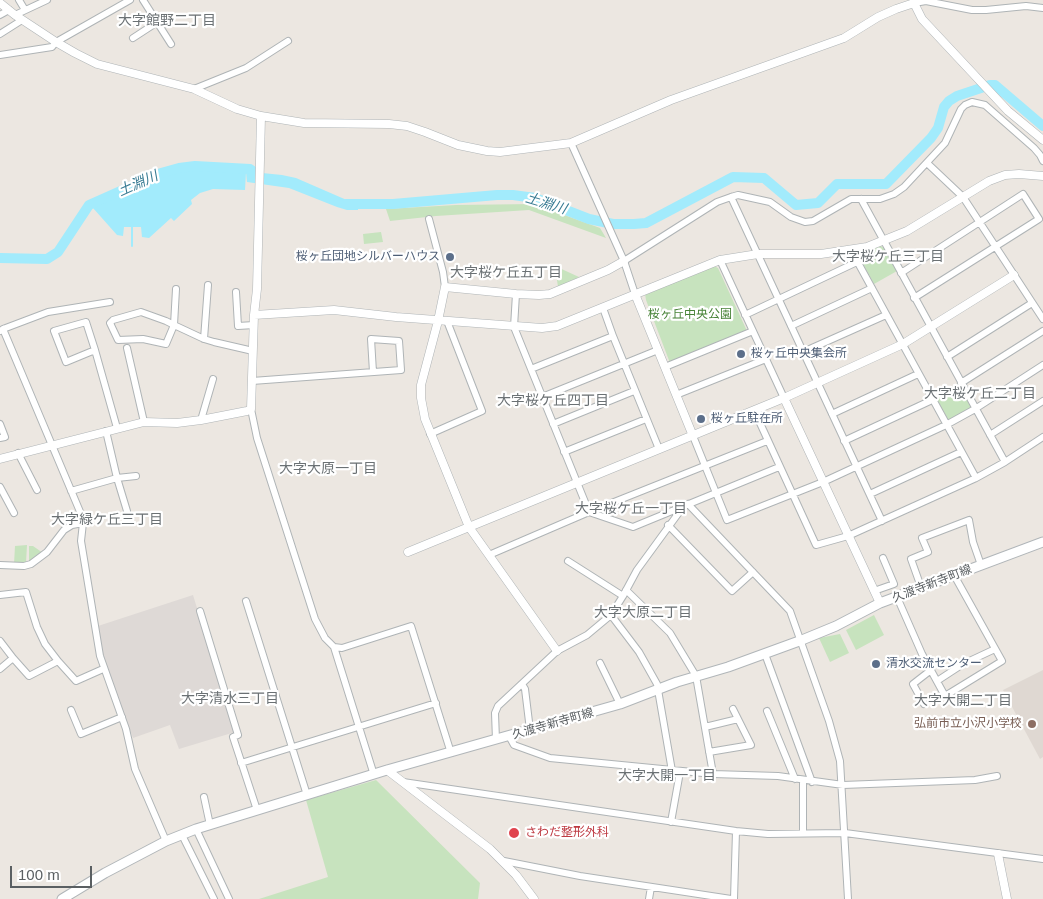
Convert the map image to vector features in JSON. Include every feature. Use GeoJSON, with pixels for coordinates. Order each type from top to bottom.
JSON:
{"type":"FeatureCollection","features":[{"type":"Feature","properties":{"kind":"main road","name":"久渡寺新寺町線"},"geometry":{"type":"LineString","coordinates":[[67,898],[105,873],[166,841],[196,829],[387,770],[620,704],[658,689],[802,640],[836,626],[880,603],[1043,542]]}},
{"type":"Feature","properties":{"kind":"street"},"geometry":{"type":"LineString","coordinates":[[19,0],[25,10]]}},
{"type":"Feature","properties":{"kind":"street"},"geometry":{"type":"LineString","coordinates":[[0,34],[15,15],[47,0]]}},
{"type":"Feature","properties":{"kind":"street"},"geometry":{"type":"LineString","coordinates":[[0,56],[52,47],[56,42],[130,0]]}},
{"type":"Feature","properties":{"kind":"street"},"geometry":{"type":"LineString","coordinates":[[143,0],[171,44]]}},
{"type":"Feature","properties":{"kind":"street"},"geometry":{"type":"LineString","coordinates":[[915,1],[922,19],[1008,111],[1043,140]]}},
{"type":"Feature","properties":{"kind":"street"},"geometry":{"type":"LineString","coordinates":[[0,3],[56,42],[97,64],[194,89],[237,109],[261,116],[304,123],[407,126],[458,145],[500,152],[571,143],[671,100],[844,38],[878,17],[915,1],[926,1],[972,10],[1026,6],[1043,8]]}},
{"type":"Feature","properties":{"kind":"street"},"geometry":{"type":"LineString","coordinates":[[0,15],[15,15]]}},
{"type":"Feature","properties":{"kind":"street"},"geometry":{"type":"LineString","coordinates":[[133,38],[156,23]]}},
{"type":"Feature","properties":{"kind":"street"},"geometry":{"type":"LineString","coordinates":[[194,89],[246,68],[288,40]]}},
{"type":"Feature","properties":{"kind":"street"},"geometry":{"type":"LineString","coordinates":[[444,287],[516,294],[550,294],[624,262],[717,202],[731,196],[738,195],[770,202],[791,217],[805,222],[814,221],[843,202],[851,199],[880,199],[894,194],[904,187],[927,163],[944,143],[961,109],[972,102],[985,106],[1034,148],[1043,161]]}},
{"type":"Feature","properties":{"kind":"street"},"geometry":{"type":"LineString","coordinates":[[261,116],[257,289],[254,316],[251,409],[257,438],[315,619],[325,638],[334,647],[374,775]]}},
{"type":"Feature","properties":{"kind":"street"},"geometry":{"type":"LineString","coordinates":[[571,143],[624,262],[635,294],[728,520],[823,482],[946,426],[976,409],[1043,365]]}},
{"type":"Feature","properties":{"kind":"street"},"geometry":{"type":"LineString","coordinates":[[927,163],[963,196],[1043,319]]}},
{"type":"Feature","properties":{"kind":"street"},"geometry":{"type":"LineString","coordinates":[[254,316],[334,310],[514,327],[542,328],[557,326],[720,260],[758,254],[821,254],[851,250],[883,241],[907,231],[989,181],[1005,175],[1043,176]]}},
{"type":"Feature","properties":{"kind":"street"},"geometry":{"type":"LineString","coordinates":[[900,273],[1022,194],[1038,219],[914,298]]}},
{"type":"Feature","properties":{"kind":"street"},"geometry":{"type":"LineString","coordinates":[[731,196],[882,521]]}},
{"type":"Feature","properties":{"kind":"street"},"geometry":{"type":"LineString","coordinates":[[861,199],[1005,462]]}},
{"type":"Feature","properties":{"kind":"street"},"geometry":{"type":"LineString","coordinates":[[429,219],[443,272],[444,287],[438,321],[422,385],[422,409],[430,434],[469,528],[557,651]]}},
{"type":"Feature","properties":{"kind":"street"},"geometry":{"type":"LineString","coordinates":[[851,250],[976,478]]}},
{"type":"Feature","properties":{"kind":"street"},"geometry":{"type":"LineString","coordinates":[[720,260],[880,603]]}},
{"type":"Feature","properties":{"kind":"street"},"geometry":{"type":"LineString","coordinates":[[745,315],[857,262]]}},
{"type":"Feature","properties":{"kind":"street"},"geometry":{"type":"LineString","coordinates":[[408,552],[784,398],[903,344],[1014,275]]}},
{"type":"Feature","properties":{"kind":"street"},"geometry":{"type":"LineString","coordinates":[[204,339],[208,285]]}},
{"type":"Feature","properties":{"kind":"street"},"geometry":{"type":"LineString","coordinates":[[790,326],[872,288]]}},
{"type":"Feature","properties":{"kind":"street"},"geometry":{"type":"LineString","coordinates":[[176,289],[174,325],[166,344],[142,339],[118,340],[110,323],[112,320],[141,312],[174,325],[204,339],[253,351]]}},
{"type":"Feature","properties":{"kind":"street"},"geometry":{"type":"LineString","coordinates":[[236,292],[238,326],[254,325]]}},
{"type":"Feature","properties":{"kind":"street"},"geometry":{"type":"LineString","coordinates":[[516,294],[514,327],[589,512],[632,527],[780,467]]}},
{"type":"Feature","properties":{"kind":"street"},"geometry":{"type":"LineString","coordinates":[[110,302],[48,312],[2,330],[81,514],[83,523],[81,541],[100,656],[122,717],[135,769],[166,841]]}},
{"type":"Feature","properties":{"kind":"street"},"geometry":{"type":"LineString","coordinates":[[947,357],[1032,303]]}},
{"type":"Feature","properties":{"kind":"street"},"geometry":{"type":"LineString","coordinates":[[603,308],[623,364],[659,449]]}},
{"type":"Feature","properties":{"kind":"street"},"geometry":{"type":"LineString","coordinates":[[803,352],[886,315]]}},
{"type":"Feature","properties":{"kind":"street"},"geometry":{"type":"LineString","coordinates":[[95,350],[66,362],[54,331],[86,322],[95,350],[116,428]]}},
{"type":"Feature","properties":{"kind":"street"},"geometry":{"type":"LineString","coordinates":[[430,434],[482,411],[447,322]]}},
{"type":"Feature","properties":{"kind":"street"},"geometry":{"type":"LineString","coordinates":[[665,367],[753,331]]}},
{"type":"Feature","properties":{"kind":"street"},"geometry":{"type":"LineString","coordinates":[[961,383],[1043,331]]}},
{"type":"Feature","properties":{"kind":"street"},"geometry":{"type":"LineString","coordinates":[[531,369],[613,336]]}},
{"type":"Feature","properties":{"kind":"street"},"geometry":{"type":"LineString","coordinates":[[252,381],[401,370],[399,341],[371,339],[373,372]]}},
{"type":"Feature","properties":{"kind":"street"},"geometry":{"type":"LineString","coordinates":[[127,348],[144,422]]}},
{"type":"Feature","properties":{"kind":"street"},"geometry":{"type":"LineString","coordinates":[[542,397],[658,350]]}},
{"type":"Feature","properties":{"kind":"street"},"geometry":{"type":"LineString","coordinates":[[676,395],[766,360]]}},
{"type":"Feature","properties":{"kind":"street"},"geometry":{"type":"LineString","coordinates":[[832,414],[918,374]]}},
{"type":"Feature","properties":{"kind":"street"},"geometry":{"type":"LineString","coordinates":[[201,420],[213,379]]}},
{"type":"Feature","properties":{"kind":"street"},"geometry":{"type":"LineString","coordinates":[[553,424],[634,391]]}},
{"type":"Feature","properties":{"kind":"street"},"geometry":{"type":"LineString","coordinates":[[844,441],[932,400]]}},
{"type":"Feature","properties":{"kind":"street"},"geometry":{"type":"LineString","coordinates":[[990,435],[1043,401]]}},
{"type":"Feature","properties":{"kind":"street"},"geometry":{"type":"LineString","coordinates":[[0,459],[144,422],[177,423],[201,420],[251,409]]}},
{"type":"Feature","properties":{"kind":"street"},"geometry":{"type":"LineString","coordinates":[[754,410],[816,545],[848,536],[976,478],[1043,437]]}},
{"type":"Feature","properties":{"kind":"street"},"geometry":{"type":"LineString","coordinates":[[564,452],[646,418]]}},
{"type":"Feature","properties":{"kind":"street"},"geometry":{"type":"LineString","coordinates":[[0,424],[5,437],[0,438]]}},
{"type":"Feature","properties":{"kind":"street"},"geometry":{"type":"LineString","coordinates":[[106,431],[127,511]]}},
{"type":"Feature","properties":{"kind":"street"},"geometry":{"type":"LineString","coordinates":[[489,555],[589,512],[768,441]]}},
{"type":"Feature","properties":{"kind":"street"},"geometry":{"type":"LineString","coordinates":[[870,494],[961,452]]}},
{"type":"Feature","properties":{"kind":"street"},"geometry":{"type":"LineString","coordinates":[[18,454],[37,490]]}},
{"type":"Feature","properties":{"kind":"street"},"geometry":{"type":"LineString","coordinates":[[71,491],[117,478],[136,476]]}},
{"type":"Feature","properties":{"kind":"street"},"geometry":{"type":"LineString","coordinates":[[0,487],[14,513]]}},
{"type":"Feature","properties":{"kind":"street"},"geometry":{"type":"LineString","coordinates":[[496,740],[495,713],[498,706],[557,651],[587,635],[611,615],[637,570],[668,525],[686,505]]}},
{"type":"Feature","properties":{"kind":"street"},"geometry":{"type":"LineString","coordinates":[[686,505],[790,611],[802,640],[836,743],[840,761],[843,785],[848,899]]}},
{"type":"Feature","properties":{"kind":"street"},"geometry":{"type":"LineString","coordinates":[[921,587],[911,559],[928,552],[922,538],[969,520],[973,542],[981,565]]}},
{"type":"Feature","properties":{"kind":"street"},"geometry":{"type":"LineString","coordinates":[[0,565],[24,566],[31,564],[47,552],[64,530],[72,525],[83,523]]}},
{"type":"Feature","properties":{"kind":"street"},"geometry":{"type":"LineString","coordinates":[[668,525],[732,591],[753,572]]}},
{"type":"Feature","properties":{"kind":"street"},"geometry":{"type":"LineString","coordinates":[[874,591],[894,584],[883,558]]}},
{"type":"Feature","properties":{"kind":"street"},"geometry":{"type":"LineString","coordinates":[[568,561],[625,593],[670,634],[696,676],[710,752],[712,774]]}},
{"type":"Feature","properties":{"kind":"street"},"geometry":{"type":"LineString","coordinates":[[897,597],[945,696],[1002,662],[954,576]]}},
{"type":"Feature","properties":{"kind":"street"},"geometry":{"type":"LineString","coordinates":[[0,595],[26,592],[37,627],[45,644],[76,681],[104,669]]}},
{"type":"Feature","properties":{"kind":"street"},"geometry":{"type":"LineString","coordinates":[[246,601],[307,795]]}},
{"type":"Feature","properties":{"kind":"street"},"geometry":{"type":"LineString","coordinates":[[200,611],[238,735],[233,737],[257,810]]}},
{"type":"Feature","properties":{"kind":"street"},"geometry":{"type":"LineString","coordinates":[[611,615],[639,652],[657,684],[672,771]]}},
{"type":"Feature","properties":{"kind":"street"},"geometry":{"type":"LineString","coordinates":[[334,647],[342,648],[411,626],[451,753]]}},
{"type":"Feature","properties":{"kind":"street"},"geometry":{"type":"LineString","coordinates":[[0,641],[28,676],[58,661]]}},
{"type":"Feature","properties":{"kind":"street"},"geometry":{"type":"LineString","coordinates":[[937,681],[963,664],[996,649]]}},
{"type":"Feature","properties":{"kind":"street"},"geometry":{"type":"LineString","coordinates":[[765,654],[812,782]]}},
{"type":"Feature","properties":{"kind":"street"},"geometry":{"type":"LineString","coordinates":[[0,669],[13,658]]}},
{"type":"Feature","properties":{"kind":"street"},"geometry":{"type":"LineString","coordinates":[[600,663],[620,704]]}},
{"type":"Feature","properties":{"kind":"street"},"geometry":{"type":"LineString","coordinates":[[924,704],[913,684],[931,670]]}},
{"type":"Feature","properties":{"kind":"street"},"geometry":{"type":"LineString","coordinates":[[522,684],[530,730]]}},
{"type":"Feature","properties":{"kind":"street"},"geometry":{"type":"LineString","coordinates":[[241,763],[436,703]]}},
{"type":"Feature","properties":{"kind":"street"},"geometry":{"type":"LineString","coordinates":[[710,752],[750,746],[733,709]]}},
{"type":"Feature","properties":{"kind":"street"},"geometry":{"type":"LineString","coordinates":[[71,710],[80,734],[122,717]]}},
{"type":"Feature","properties":{"kind":"street"},"geometry":{"type":"LineString","coordinates":[[768,711],[795,779]]}},
{"type":"Feature","properties":{"kind":"street"},"geometry":{"type":"LineString","coordinates":[[705,727],[738,719]]}},
{"type":"Feature","properties":{"kind":"street"},"geometry":{"type":"LineString","coordinates":[[509,736],[514,745],[550,758],[680,772],[778,776],[803,781],[843,785],[975,780],[997,776]]}},
{"type":"Feature","properties":{"kind":"street"},"geometry":{"type":"LineString","coordinates":[[387,770],[504,861],[534,899]]}},
{"type":"Feature","properties":{"kind":"street"},"geometry":{"type":"LineString","coordinates":[[671,822],[680,772]]}},
{"type":"Feature","properties":{"kind":"street"},"geometry":{"type":"LineString","coordinates":[[803,781],[803,833]]}},
{"type":"Feature","properties":{"kind":"street"},"geometry":{"type":"LineString","coordinates":[[402,782],[736,831],[768,834],[845,833],[1043,859]]}},
{"type":"Feature","properties":{"kind":"street"},"geometry":{"type":"LineString","coordinates":[[204,797],[210,825]]}},
{"type":"Feature","properties":{"kind":"street"},"geometry":{"type":"LineString","coordinates":[[196,829],[230,899]]}},
{"type":"Feature","properties":{"kind":"street"},"geometry":{"type":"LineString","coordinates":[[504,861],[580,876],[732,899],[736,831]]}},
{"type":"Feature","properties":{"kind":"street"},"geometry":{"type":"LineString","coordinates":[[182,835],[214,899]]}},
{"type":"Feature","properties":{"kind":"street"},"geometry":{"type":"LineString","coordinates":[[998,854],[1007,899]]}},
{"type":"Feature","properties":{"kind":"street"},"geometry":{"type":"LineString","coordinates":[[649,899],[651,887]]}},
{"type":"Feature","properties":{"kind":"shaded area"},"geometry":{"type":"Polygon","coordinates":[[[193,595],[235,732],[179,749],[170,725],[133,738],[103,658],[98,626],[193,595]]]}},
{"type":"Feature","properties":{"kind":"shaded area","name":"弘前市立小沢小学校"},"geometry":{"type":"Polygon","coordinates":[[[1043,670],[1043,757],[1040,759],[1003,690],[1043,670]]]}},
{"type":"Feature","properties":{"kind":"green space"},"geometry":{"type":"Polygon","coordinates":[[[534,204],[600,228],[606,238],[529,210],[390,221],[386,209],[456,205],[534,204]]]}},
{"type":"Feature","properties":{"kind":"green space"},"geometry":{"type":"Polygon","coordinates":[[[381,232],[383,242],[364,244],[363,234],[381,232]]]}},
{"type":"Feature","properties":{"kind":"green space"},"geometry":{"type":"Polygon","coordinates":[[[881,246],[886,250],[897,271],[874,284],[857,253],[863,253],[881,246]]]}},
{"type":"Feature","properties":{"kind":"green space","name":"桜ヶ丘中央公園"},"geometry":{"type":"Polygon","coordinates":[[[712,265],[718,268],[747,331],[670,363],[645,294],[712,265]]]}},
{"type":"Feature","properties":{"kind":"green space"},"geometry":{"type":"Polygon","coordinates":[[[555,266],[579,277],[558,287],[555,266]]]}},
{"type":"Feature","properties":{"kind":"green space"},"geometry":{"type":"Polygon","coordinates":[[[958,383],[972,408],[949,421],[935,396],[958,383]]]}},
{"type":"Feature","properties":{"kind":"green space"},"geometry":{"type":"Polygon","coordinates":[[[27,545],[26,563],[14,564],[15,546],[27,545]]]}},
{"type":"Feature","properties":{"kind":"green space"},"geometry":{"type":"Polygon","coordinates":[[[29,546],[33,546],[43,553],[29,562],[29,546]]]}},
{"type":"Feature","properties":{"kind":"green space"},"geometry":{"type":"Polygon","coordinates":[[[874,615],[884,635],[856,650],[846,630],[874,615]]]}},
{"type":"Feature","properties":{"kind":"green space"},"geometry":{"type":"Polygon","coordinates":[[[840,634],[849,653],[830,662],[819,638],[840,634]]]}},
{"type":"Feature","properties":{"kind":"green space"},"geometry":{"type":"Polygon","coordinates":[[[376,780],[480,883],[478,899],[259,899],[328,877],[306,800],[376,780]]]}},
{"type":"Feature","properties":{"kind":"water"},"geometry":{"type":"Polygon","coordinates":[[[198,167],[250,172],[246,168],[256,169],[262,173],[296,178],[349,201],[358,203],[358,210],[347,210],[337,207],[289,188],[247,182],[246,172],[245,190],[213,189],[200,193],[191,200],[192,204],[174,221],[171,218],[149,238],[142,237],[141,227],[124,227],[123,236],[117,235],[93,208],[165,173],[198,167]]]}},
{"type":"Feature","properties":{"kind":"waterway","name":"土淵川"},"geometry":{"type":"LineString","coordinates":[[346,204],[393,204],[513,195],[535,198],[589,219],[613,224],[646,223],[733,177],[764,178],[796,205],[818,203],[837,184],[886,184],[931,138],[938,128],[944,107],[949,101],[957,96],[990,85],[995,85],[1043,126]]}},
{"type":"Feature","properties":{"kind":"waterway","name":"土淵川"},"geometry":{"type":"LineString","coordinates":[[0,258],[47,259],[58,252],[89,205],[161,173],[195,166],[250,169],[257,174]]}},
{"type":"Feature","properties":{"kind":"waterway"},"geometry":{"type":"LineString","coordinates":[[132,227],[132,246]]}},
{"type":"Feature","properties":{"kind":"place","name":"桜ヶ丘団地シルバーハウス"},"geometry":{"type":"Point","coordinates":[450,257]}},
{"type":"Feature","properties":{"kind":"place","name":"桜ヶ丘中央集会所"},"geometry":{"type":"Point","coordinates":[741,354]}},
{"type":"Feature","properties":{"kind":"place","name":"桜ヶ丘駐在所"},"geometry":{"type":"Point","coordinates":[701,419]}},
{"type":"Feature","properties":{"kind":"place","name":"清水交流センター"},"geometry":{"type":"Point","coordinates":[876,664]}},
{"type":"Feature","properties":{"kind":"place","name":"弘前市立小沢小学校"},"geometry":{"type":"Point","coordinates":[1032,724]}},
{"type":"Feature","properties":{"kind":"place","name":"さわだ整形外科"},"geometry":{"type":"Point","coordinates":[514,833]}},
{"type":"Feature","properties":{"kind":"district","name":"大字館野二丁目"},"geometry":{"type":"Point","coordinates":[167,21]}},
{"type":"Feature","properties":{"kind":"district","name":"大字桜ケ丘三丁目"},"geometry":{"type":"Point","coordinates":[888,257]}},
{"type":"Feature","properties":{"kind":"district","name":"大字桜ケ丘五丁目"},"geometry":{"type":"Point","coordinates":[506,273]}},
{"type":"Feature","properties":{"kind":"district","name":"大字桜ケ丘二丁目"},"geometry":{"type":"Point","coordinates":[980,394]}},
{"type":"Feature","properties":{"kind":"district","name":"大字桜ケ丘四丁目"},"geometry":{"type":"Point","coordinates":[553,401]}},
{"type":"Feature","properties":{"kind":"district","name":"大字大原一丁目"},"geometry":{"type":"Point","coordinates":[328,469]}},
{"type":"Feature","properties":{"kind":"district","name":"大字桜ケ丘一丁目"},"geometry":{"type":"Point","coordinates":[631,509]}},
{"type":"Feature","properties":{"kind":"district","name":"大字緑ケ丘三丁目"},"geometry":{"type":"Point","coordinates":[107,520]}},
{"type":"Feature","properties":{"kind":"district","name":"大字大原二丁目"},"geometry":{"type":"Point","coordinates":[643,613]}},
{"type":"Feature","properties":{"kind":"district","name":"大字清水三丁目"},"geometry":{"type":"Point","coordinates":[230,699]}},
{"type":"Feature","properties":{"kind":"district","name":"大字大開二丁目"},"geometry":{"type":"Point","coordinates":[963,701]}},
{"type":"Feature","properties":{"kind":"district","name":"大字大開一丁目"},"geometry":{"type":"Point","coordinates":[667,776]}}]}
